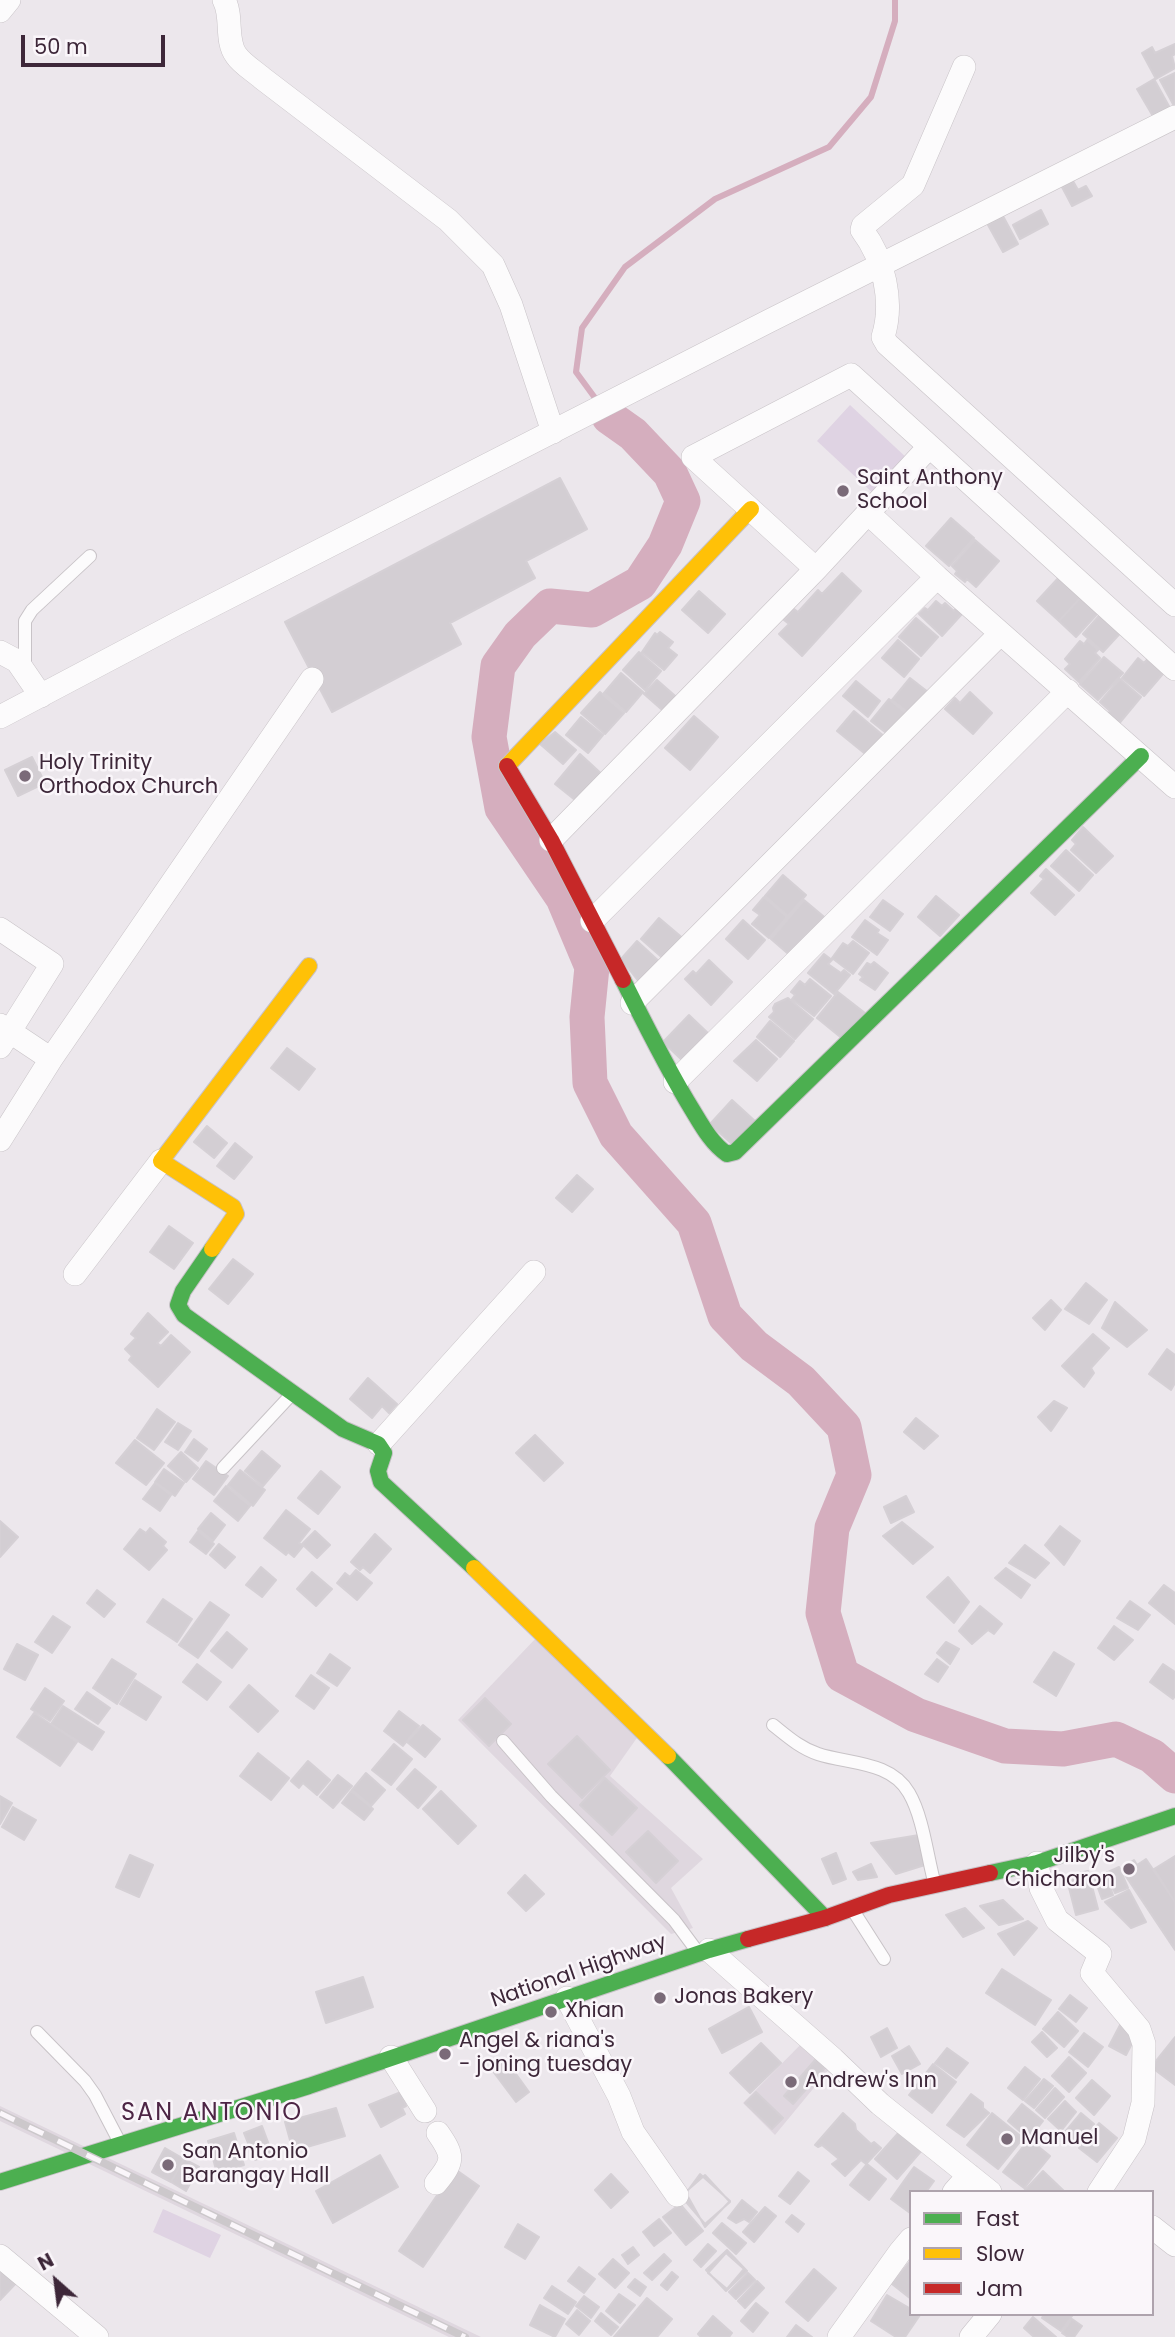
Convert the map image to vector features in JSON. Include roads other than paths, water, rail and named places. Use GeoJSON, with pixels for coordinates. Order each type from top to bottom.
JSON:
{"type":"FeatureCollection","features":[{"type":"Feature","properties":{"kind":"street"},"geometry":{"type":"LineString","coordinates":[[0,11],[9,0]]}},
{"type":"Feature","properties":{"kind":"street"},"geometry":{"type":"LineString","coordinates":[[225,0],[231,44],[236,56],[448,220],[493,265],[511,305],[556,430]]}},
{"type":"Feature","properties":{"kind":"street"},"geometry":{"type":"LineString","coordinates":[[964,67],[913,185],[863,226],[862,230],[881,264],[888,300],[883,337],[887,344],[1175,605]]}},
{"type":"Feature","properties":{"kind":"street"},"geometry":{"type":"LineString","coordinates":[[0,717],[616,399],[1175,117]]}},
{"type":"Feature","properties":{"kind":"street"},"geometry":{"type":"LineString","coordinates":[[816,569],[693,457],[851,375],[1175,669]]}},
{"type":"Feature","properties":{"kind":"street"},"geometry":{"type":"LineString","coordinates":[[551,840],[816,569],[929,447]]}},
{"type":"Feature","properties":{"kind":"street"},"geometry":{"type":"LineString","coordinates":[[751,509],[507,765],[551,840],[632,1003],[675,1082],[705,1130],[727,1154],[735,1152],[1141,756]]}},
{"type":"Feature","properties":{"kind":"street"},"geometry":{"type":"LineString","coordinates":[[869,513],[1000,634],[1175,787]]}},
{"type":"Feature","properties":{"kind":"street"},"geometry":{"type":"LineString","coordinates":[[592,921],[937,577]]}},
{"type":"Feature","properties":{"kind":"street"},"geometry":{"type":"LineString","coordinates":[[632,1003],[1000,634]]}},
{"type":"Feature","properties":{"kind":"street"},"geometry":{"type":"LineString","coordinates":[[0,652],[25,671],[41,696]]}},
{"type":"Feature","properties":{"kind":"street"},"geometry":{"type":"LineString","coordinates":[[0,1140],[51,1059],[312,679]]}},
{"type":"Feature","properties":{"kind":"street"},"geometry":{"type":"LineString","coordinates":[[675,1082],[1068,691]]}},
{"type":"Feature","properties":{"kind":"street"},"geometry":{"type":"LineString","coordinates":[[0,929],[52,964],[3,1035],[51,1059]]}},
{"type":"Feature","properties":{"kind":"street"},"geometry":{"type":"LineString","coordinates":[[75,1274],[309,966]]}},
{"type":"Feature","properties":{"kind":"street"},"geometry":{"type":"LineString","coordinates":[[161,1161],[233,1207],[236,1214],[183,1291],[178,1305],[184,1315],[352,1435],[379,1444],[384,1451],[384,1460],[378,1471],[381,1482],[465,1559],[667,1755],[825,1918]]}},
{"type":"Feature","properties":{"kind":"street"},"geometry":{"type":"LineString","coordinates":[[379,1444],[534,1272]]}},
{"type":"Feature","properties":{"kind":"street","name":"National Highway"},"geometry":{"type":"LineString","coordinates":[[0,2182],[309,2086],[704,1952],[825,1918],[889,1895],[1037,1863],[1175,1816]]}},
{"type":"Feature","properties":{"kind":"street"},"geometry":{"type":"LineString","coordinates":[[1037,1863],[1041,1888],[1057,1920],[1100,1954],[1092,1973],[1139,2029],[1144,2044],[1143,2102],[1134,2139],[1100,2190]]}},
{"type":"Feature","properties":{"kind":"street"},"geometry":{"type":"LineString","coordinates":[[704,1952],[833,2059],[961,2183],[984,2190]]}},
{"type":"Feature","properties":{"kind":"street"},"geometry":{"type":"LineString","coordinates":[[567,1998],[619,2096],[634,2132],[677,2195]]}},
{"type":"Feature","properties":{"kind":"street"},"geometry":{"type":"LineString","coordinates":[[391,2057],[425,2111]]}},
{"type":"Feature","properties":{"kind":"street"},"geometry":{"type":"LineString","coordinates":[[436,2183],[449,2166],[451,2153],[438,2133]]}},
{"type":"Feature","properties":{"kind":"street"},"geometry":{"type":"LineString","coordinates":[[1154,2229],[1175,2245]]}},
{"type":"Feature","properties":{"kind":"street"},"geometry":{"type":"LineString","coordinates":[[839,2337],[909,2242]]}},
{"type":"Feature","properties":{"kind":"street"},"geometry":{"type":"LineString","coordinates":[[0,2256],[97,2337]]}},
{"type":"Feature","properties":{"kind":"street"},"geometry":{"type":"LineString","coordinates":[[971,2337],[988,2316]]}},
{"type":"Feature","properties":{"kind":"lane"},"geometry":{"type":"LineString","coordinates":[[25,671],[24,621],[32,610],[90,556]]}},
{"type":"Feature","properties":{"kind":"lane"},"geometry":{"type":"LineString","coordinates":[[223,1468],[291,1394]]}},
{"type":"Feature","properties":{"kind":"lane"},"geometry":{"type":"LineString","coordinates":[[773,1725],[799,1745],[819,1754],[878,1768],[908,1791],[916,1809],[934,1885]]}},
{"type":"Feature","properties":{"kind":"lane"},"geometry":{"type":"LineString","coordinates":[[503,1741],[551,1796],[704,1952]]}},
{"type":"Feature","properties":{"kind":"lane"},"geometry":{"type":"LineString","coordinates":[[852,1908],[884,1959]]}},
{"type":"Feature","properties":{"kind":"lane"},"geometry":{"type":"LineString","coordinates":[[37,2032],[85,2081],[121,2144]]}},
{"type":"Feature","properties":{"kind":"waterway"},"geometry":{"type":"LineString","coordinates":[[598,402],[576,372],[582,328],[625,267],[715,199],[829,147],[871,97],[895,21],[895,0]]}},
{"type":"Feature","properties":{"kind":"waterway"},"geometry":{"type":"LineString","coordinates":[[609,417],[633,434],[670,473],[683,501],[665,545],[640,583],[592,610],[550,606],[520,635],[498,666],[489,737],[502,808],[563,898],[592,967],[587,1017],[590,1083],[616,1135],[694,1223],[725,1316],[754,1346],[801,1381],[844,1427],[854,1475],[832,1528],[823,1613],[842,1675],[916,1715],[1005,1746],[1063,1749],[1116,1739],[1152,1756],[1175,1776]]}},
{"type":"Feature","properties":{"kind":"railway"},"geometry":{"type":"LineString","coordinates":[[0,2113],[465,2337]]}},
{"type":"Feature","properties":{"kind":"place","name":"Saint Anthony School"},"geometry":{"type":"Point","coordinates":[843,491]}},
{"type":"Feature","properties":{"kind":"place","name":"Holy Trinity Orthodox Church"},"geometry":{"type":"Point","coordinates":[25,776]}},
{"type":"Feature","properties":{"kind":"place","name":"Jilby's Chicharon"},"geometry":{"type":"Point","coordinates":[1129,1869]}},
{"type":"Feature","properties":{"kind":"place","name":"Jonas Bakery"},"geometry":{"type":"Point","coordinates":[660,1998]}},
{"type":"Feature","properties":{"kind":"place","name":"Xhian"},"geometry":{"type":"Point","coordinates":[551,2012]}},
{"type":"Feature","properties":{"kind":"place","name":"Angel & riana's - joning tuesday"},"geometry":{"type":"Point","coordinates":[445,2054]}},
{"type":"Feature","properties":{"kind":"place","name":"Andrew's Inn"},"geometry":{"type":"Point","coordinates":[791,2082]}},
{"type":"Feature","properties":{"kind":"place","name":"Manuel"},"geometry":{"type":"Point","coordinates":[1007,2139]}},
{"type":"Feature","properties":{"kind":"place","name":"San Antonio Barangay Hall"},"geometry":{"type":"Point","coordinates":[168,2165]}},
{"type":"Feature","properties":{"kind":"district","name":"SAN ANTONIO"},"geometry":{"type":"Point","coordinates":[212,2114]}}]}
